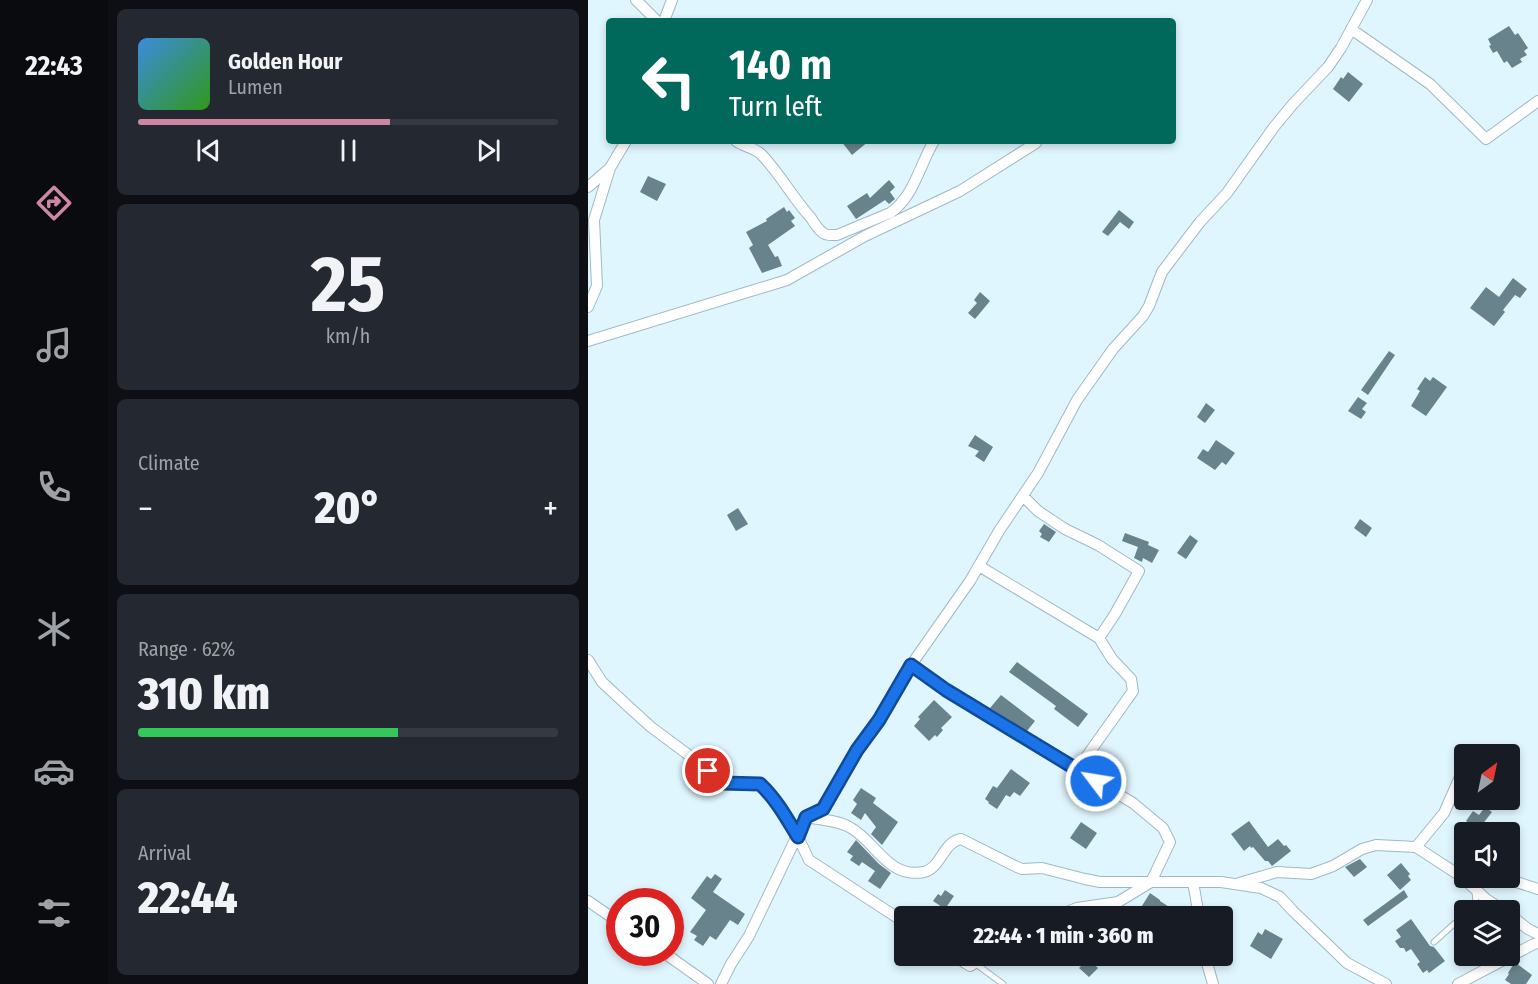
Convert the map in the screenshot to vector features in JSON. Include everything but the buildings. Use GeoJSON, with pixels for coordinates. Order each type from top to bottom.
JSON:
{"type":"FeatureCollection","features":[{"type":"Feature","properties":{"kind":"street"},"geometry":{"type":"LineString","coordinates":[[636,0],[654,18]]}},
{"type":"Feature","properties":{"kind":"street"},"geometry":{"type":"LineString","coordinates":[[665,18],[672,0]]}},
{"type":"Feature","properties":{"kind":"street"},"geometry":{"type":"LineString","coordinates":[[721,984],[749,936],[806,817],[823,809],[911,665],[970,581],[999,531],[1038,473],[1077,400],[1113,350],[1143,316],[1162,273],[1200,222],[1227,193],[1293,104],[1328,67],[1367,0]]}},
{"type":"Feature","properties":{"kind":"street"},"geometry":{"type":"LineString","coordinates":[[1351,29],[1430,84],[1486,139],[1538,101]]}},
{"type":"Feature","properties":{"kind":"street"},"geometry":{"type":"LineString","coordinates":[[588,307],[597,286],[594,220],[610,168],[624,144]]}},
{"type":"Feature","properties":{"kind":"street"},"geometry":{"type":"LineString","coordinates":[[741,144],[754,148],[760,153],[823,233],[829,235],[837,235],[896,209],[910,189],[932,144]]}},
{"type":"Feature","properties":{"kind":"street"},"geometry":{"type":"LineString","coordinates":[[588,341],[787,280],[866,236],[960,191],[1034,144]]}},
{"type":"Feature","properties":{"kind":"street"},"geometry":{"type":"LineString","coordinates":[[588,187],[610,168]]}},
{"type":"Feature","properties":{"kind":"street"},"geometry":{"type":"LineString","coordinates":[[1023,496],[1038,511],[1065,529],[1098,545],[1139,571],[1099,638]]}},
{"type":"Feature","properties":{"kind":"street"},"geometry":{"type":"LineString","coordinates":[[979,566],[1099,638],[1112,659],[1131,679],[1133,691],[1077,770]]}},
{"type":"Feature","properties":{"kind":"street"},"geometry":{"type":"LineString","coordinates":[[588,660],[602,682],[630,708],[722,783],[760,784],[779,805],[809,860],[894,915]]}},
{"type":"Feature","properties":{"kind":"street"},"geometry":{"type":"LineString","coordinates":[[911,665],[946,690],[1133,803],[1163,828],[1170,842],[1151,882],[1118,902],[1091,906]]}},
{"type":"Feature","properties":{"kind":"street"},"geometry":{"type":"LineString","coordinates":[[1416,847],[1444,813],[1454,790]]}},
{"type":"Feature","properties":{"kind":"street"},"geometry":{"type":"LineString","coordinates":[[806,817],[836,822],[851,828],[889,864],[912,872],[926,872],[950,844],[961,839],[1002,861],[1023,869],[1042,868],[1100,882],[1221,882],[1261,888],[1280,897],[1347,963],[1386,984]]}},
{"type":"Feature","properties":{"kind":"street"},"geometry":{"type":"LineString","coordinates":[[1236,884],[1277,872],[1311,874],[1333,866],[1362,849],[1376,845],[1416,847],[1454,871]]}},
{"type":"Feature","properties":{"kind":"street"},"geometry":{"type":"LineString","coordinates":[[1193,882],[1197,906]]}},
{"type":"Feature","properties":{"kind":"street"},"geometry":{"type":"LineString","coordinates":[[1520,883],[1538,889]]}},
{"type":"Feature","properties":{"kind":"street"},"geometry":{"type":"LineString","coordinates":[[1475,888],[1488,900]]}},
{"type":"Feature","properties":{"kind":"street"},"geometry":{"type":"LineString","coordinates":[[588,901],[606,913]]}},
{"type":"Feature","properties":{"kind":"street"},"geometry":{"type":"LineString","coordinates":[[1520,923],[1538,934]]}},
{"type":"Feature","properties":{"kind":"street"},"geometry":{"type":"LineString","coordinates":[[1458,984],[1538,943]]}},
{"type":"Feature","properties":{"kind":"street"},"geometry":{"type":"LineString","coordinates":[[683,966],[708,984]]}},
{"type":"Feature","properties":{"kind":"street"},"geometry":{"type":"LineString","coordinates":[[1208,966],[1213,984]]}},
{"type":"Feature","properties":{"kind":"lane"},"geometry":{"type":"LineString","coordinates":[[1475,888],[1476,900]]}},
{"type":"Feature","properties":{"kind":"lane"},"geometry":{"type":"LineString","coordinates":[[1434,942],[1454,924]]}},
{"type":"Feature","properties":{"kind":"lane"},"geometry":{"type":"LineString","coordinates":[[979,966],[1003,984]]}},
{"type":"Feature","properties":{"kind":"route"},"geometry":{"type":"LineString","coordinates":[[708,771],[722,783],[760,784],[772,795],[798,837],[806,817],[823,809],[911,665],[946,690],[1096,781]]}}]}
